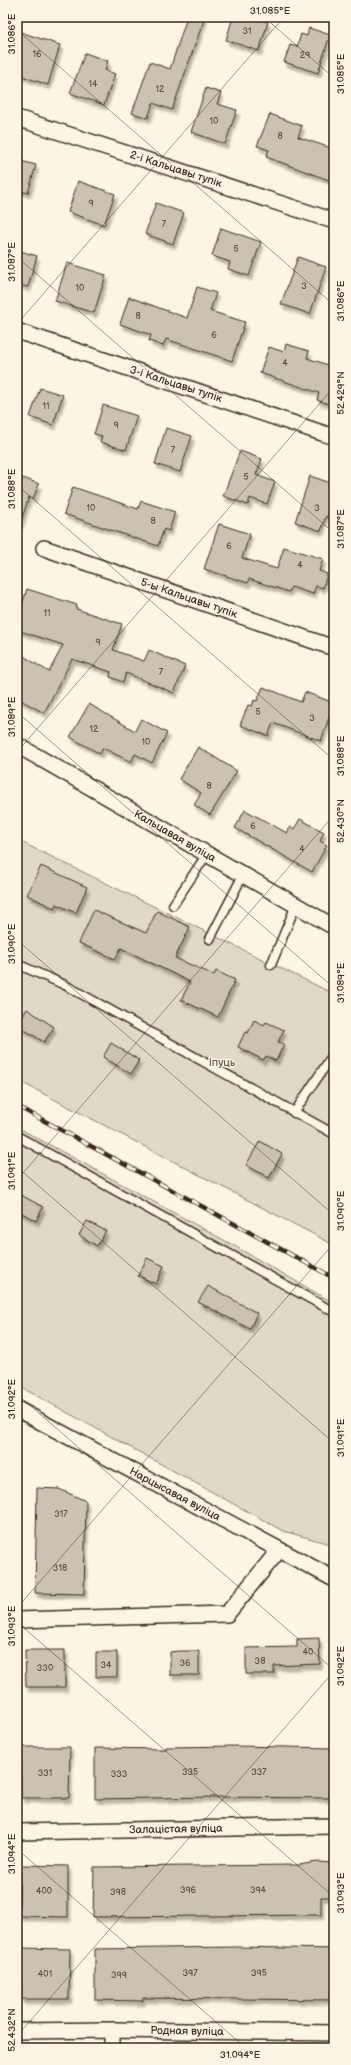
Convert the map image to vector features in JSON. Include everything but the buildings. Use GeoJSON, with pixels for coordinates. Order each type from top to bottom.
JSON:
{"type":"FeatureCollection","features":[{"type":"Feature","properties":{"kind":"street","name":"2-і Кальцавы тупік"},"geometry":{"type":"LineString","coordinates":[[17,118],[334,221]]}},
{"type":"Feature","properties":{"kind":"street","name":"3-і Кальцавы тупік"},"geometry":{"type":"LineString","coordinates":[[17,332],[334,437]]}},
{"type":"Feature","properties":{"kind":"street","name":"5-ы Кальцавы тупік"},"geometry":{"type":"LineString","coordinates":[[44,548],[334,648]]}},
{"type":"Feature","properties":{"kind":"street","name":"Кальцавая вуліца"},"geometry":{"type":"LineString","coordinates":[[17,745],[334,927]]}},
{"type":"Feature","properties":{"kind":"street","name":"Нарцысавая вуліца"},"geometry":{"type":"LineString","coordinates":[[17,1409],[334,1579]]}},
{"type":"Feature","properties":{"kind":"street"},"geometry":{"type":"LineString","coordinates":[[17,1620],[227,1614],[279,1550]]}},
{"type":"Feature","properties":{"kind":"street","name":"Залацістая вуліца"},"geometry":{"type":"LineString","coordinates":[[17,1832],[334,1826]]}},
{"type":"Feature","properties":{"kind":"street"},"geometry":{"type":"LineString","coordinates":[[112,2030],[112,2048]]}},
{"type":"Feature","properties":{"kind":"street","name":"Родная вуліца"},"geometry":{"type":"LineString","coordinates":[[17,2031],[112,2030],[334,2033]]}},
{"type":"Feature","properties":{"kind":"lane"},"geometry":{"type":"LineString","coordinates":[[173,905],[207,854]]}},
{"type":"Feature","properties":{"kind":"lane"},"geometry":{"type":"LineString","coordinates":[[210,939],[243,875]]}},
{"type":"Feature","properties":{"kind":"lane"},"geometry":{"type":"LineString","coordinates":[[271,965],[296,905]]}},
{"type":"Feature","properties":{"kind":"lane"},"geometry":{"type":"LineString","coordinates":[[17,964],[65,985],[334,1134]]}},
{"type":"Feature","properties":{"kind":"lane"},"geometry":{"type":"LineString","coordinates":[[294,1113],[334,1053]]}},
{"type":"Feature","properties":{"kind":"lane"},"geometry":{"type":"LineString","coordinates":[[17,1136],[334,1312]]}},
{"type":"Feature","properties":{"kind":"green space","name":"Іпуць"},"geometry":{"type":"Polygon","coordinates":[[[17,840],[334,994],[334,1245],[17,1080],[17,840]]]}},
{"type":"Feature","properties":{"kind":"green space"},"geometry":{"type":"Polygon","coordinates":[[[17,1127],[231,1244],[334,1303],[334,1545],[283,1531],[17,1385],[17,1127]]]}},
{"type":"Feature","properties":{"kind":"railway"},"geometry":{"type":"LineString","coordinates":[[17,1106],[334,1278]]}}]}
